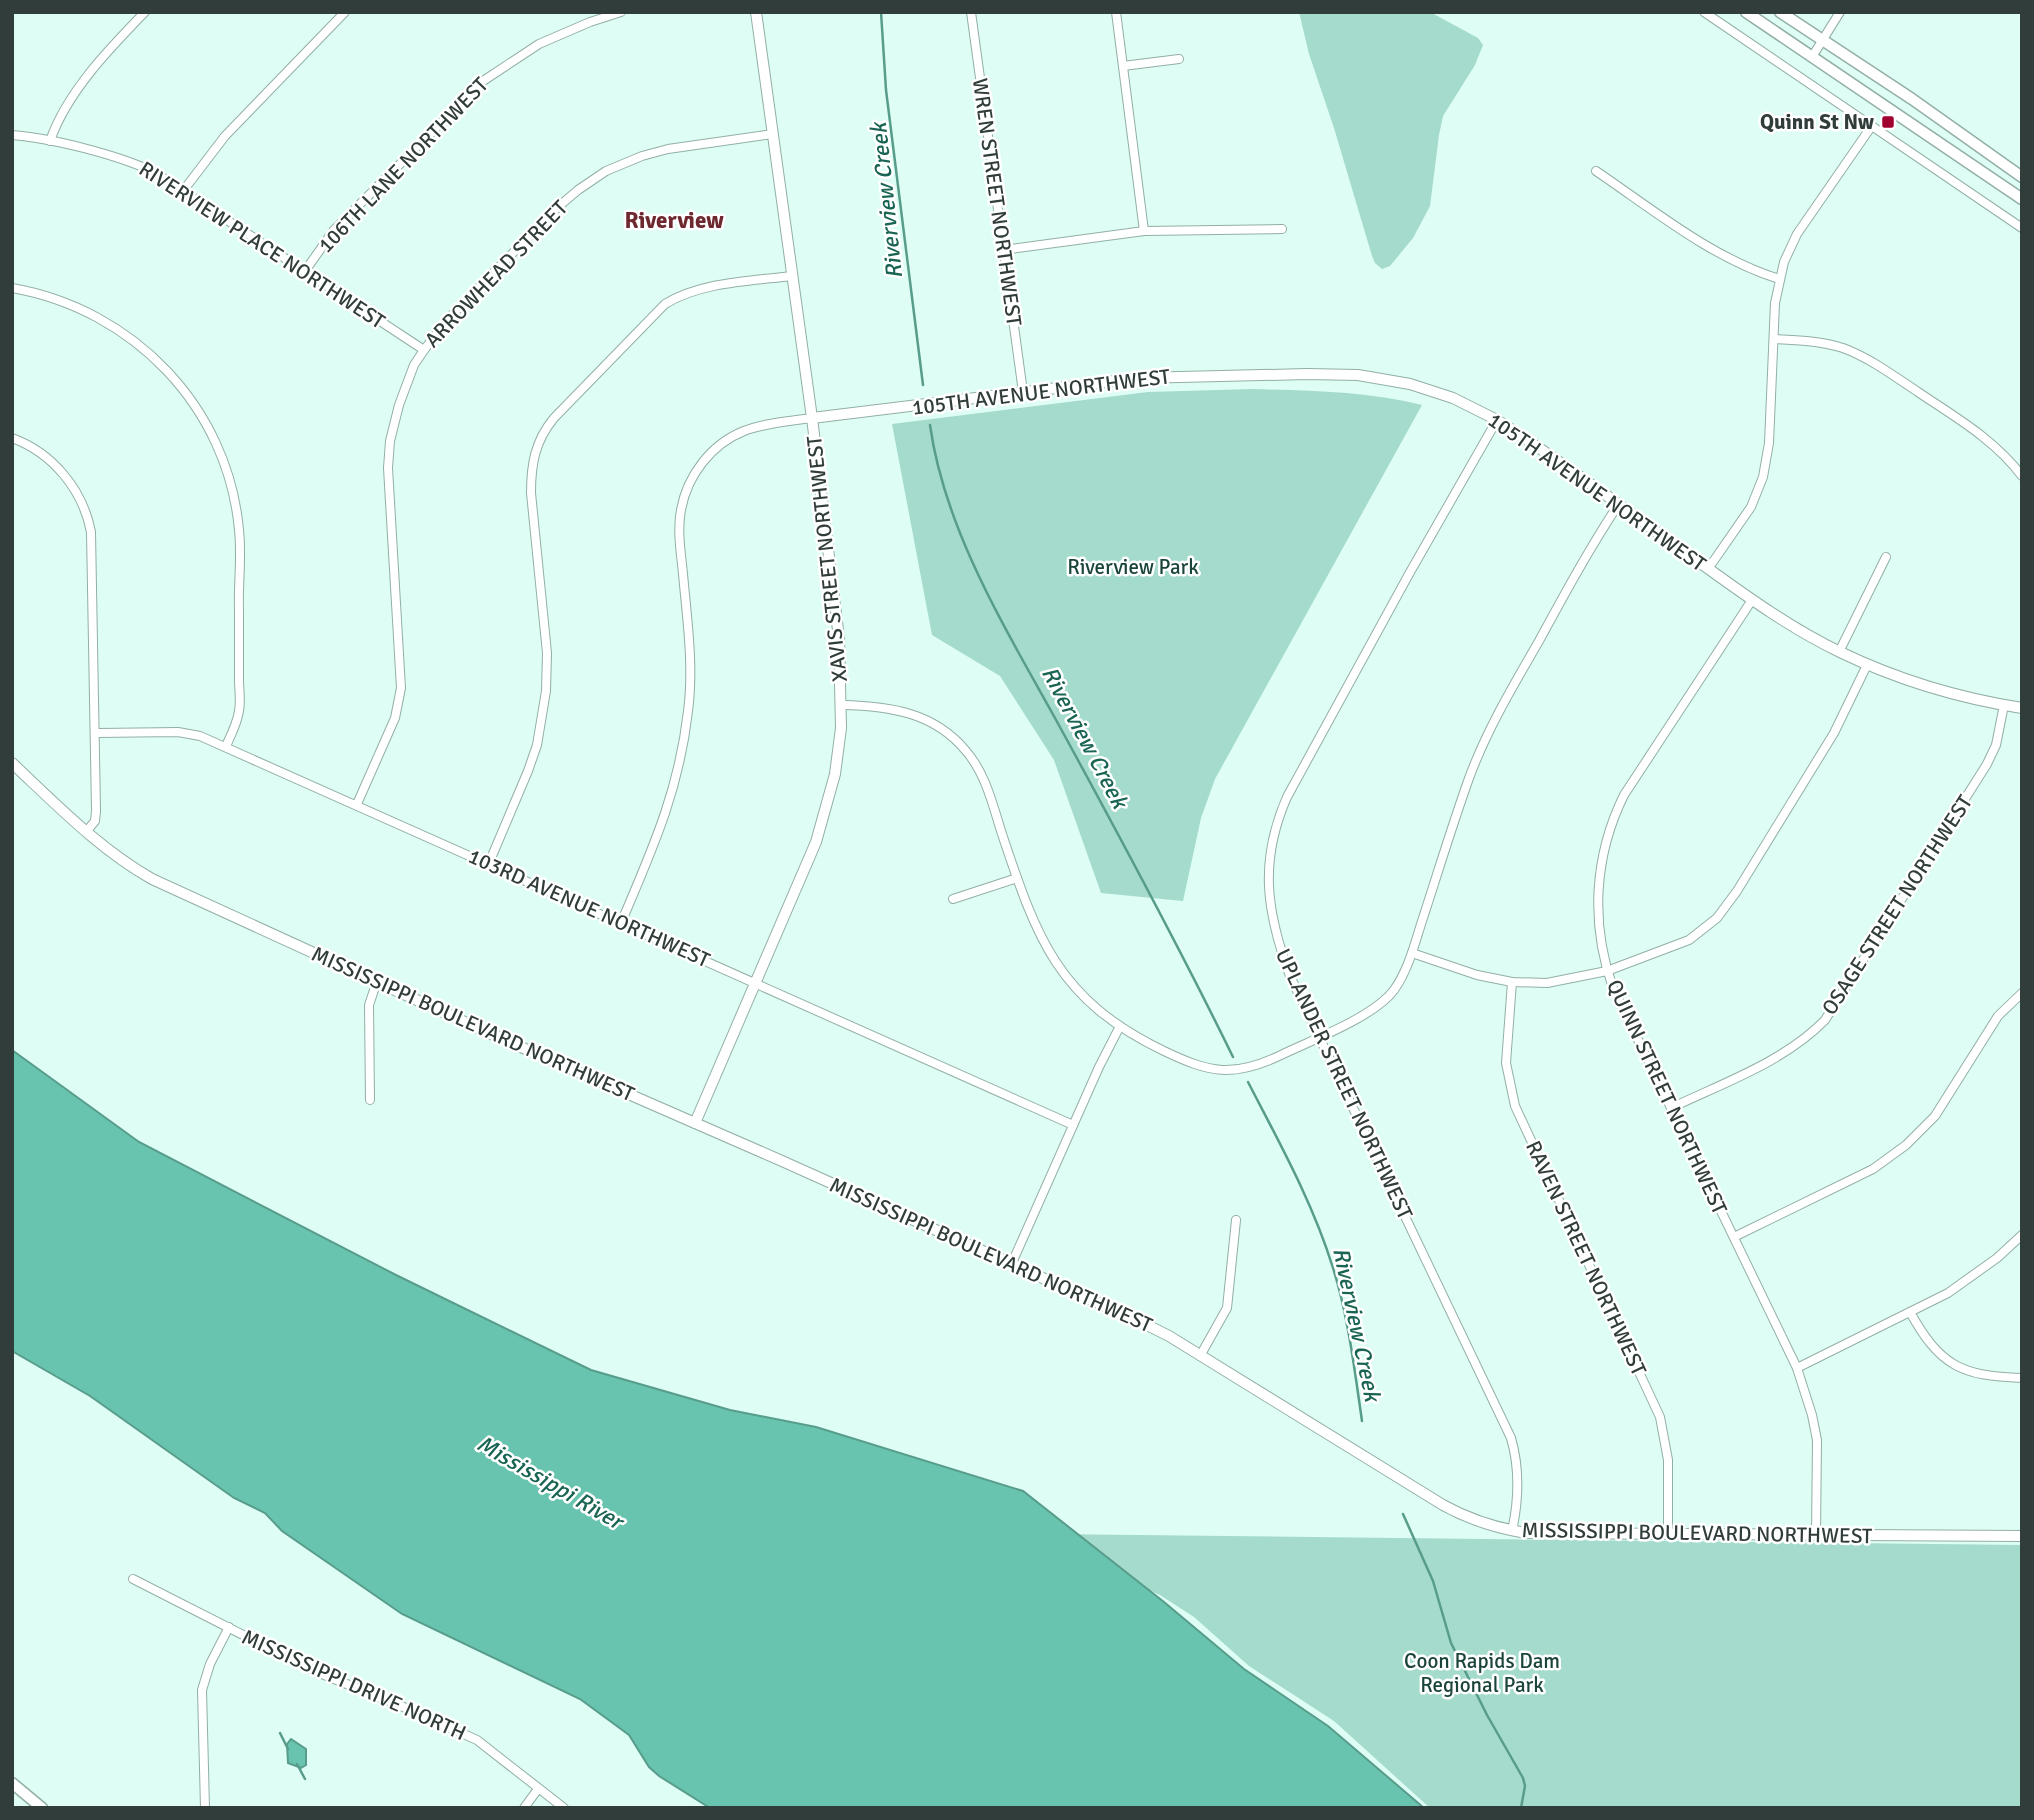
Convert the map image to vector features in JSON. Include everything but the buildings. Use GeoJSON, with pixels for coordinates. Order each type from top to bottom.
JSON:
{"type":"FeatureCollection","features":[{"type":"Feature","properties":{"kind":"main road"},"geometry":{"type":"LineString","coordinates":[[1746,12],[2022,200]]}},
{"type":"Feature","properties":{"kind":"main road"},"geometry":{"type":"LineString","coordinates":[[1780,12],[1912,99],[2022,177]]}},
{"type":"Feature","properties":{"kind":"main road"},"geometry":{"type":"LineString","coordinates":[[12,1783],[42,1808]]}},
{"type":"Feature","properties":{"kind":"street"},"geometry":{"type":"LineString","coordinates":[[50,141],[59,119],[87,78],[145,12]]}},
{"type":"Feature","properties":{"kind":"street"},"geometry":{"type":"LineString","coordinates":[[183,191],[225,136],[345,12]]}},
{"type":"Feature","properties":{"kind":"street","name":"106TH LANE NORTHWEST"},"geometry":{"type":"LineString","coordinates":[[305,271],[334,230],[483,81],[539,44],[621,12]]}},
{"type":"Feature","properties":{"kind":"street","name":"XAVIS STREET NORTHWEST"},"geometry":{"type":"LineString","coordinates":[[695,1123],[808,863],[827,809],[839,747],[842,705],[839,638],[812,418],[756,12]]}},
{"type":"Feature","properties":{"kind":"street","name":"WREN STREET NORTHWEST"},"geometry":{"type":"LineString","coordinates":[[971,12],[1023,392]]}},
{"type":"Feature","properties":{"kind":"street"},"geometry":{"type":"LineString","coordinates":[[1116,12],[1144,231]]}},
{"type":"Feature","properties":{"kind":"street"},"geometry":{"type":"LineString","coordinates":[[1704,12],[2022,229]]}},
{"type":"Feature","properties":{"kind":"street"},"geometry":{"type":"LineString","coordinates":[[1812,57],[1840,12]]}},
{"type":"Feature","properties":{"kind":"street"},"geometry":{"type":"LineString","coordinates":[[1123,66],[1179,59]]}},
{"type":"Feature","properties":{"kind":"street"},"geometry":{"type":"LineString","coordinates":[[1708,569],[1751,507],[1763,477],[1769,443],[1775,303],[1779,279],[1797,234],[1871,127]]}},
{"type":"Feature","properties":{"kind":"street","name":"ARROWHEAD STREET"},"geometry":{"type":"LineString","coordinates":[[358,804],[395,718],[400,697],[402,664],[391,551],[388,468],[390,441],[399,405],[414,365],[456,310],[558,207],[606,171],[656,152],[773,134]]}},
{"type":"Feature","properties":{"kind":"street","name":"RIVERVIEW PLACE NORTHWEST"},"geometry":{"type":"LineString","coordinates":[[12,135],[50,141],[129,161],[154,172],[424,350]]}},
{"type":"Feature","properties":{"kind":"street"},"geometry":{"type":"LineString","coordinates":[[1597,171],[1728,258],[1779,279]]}},
{"type":"Feature","properties":{"kind":"street"},"geometry":{"type":"LineString","coordinates":[[1003,250],[1144,231],[1282,229]]}},
{"type":"Feature","properties":{"kind":"street"},"geometry":{"type":"LineString","coordinates":[[489,863],[528,771],[537,745],[544,706],[547,653],[531,493],[532,467],[539,440],[554,418],[665,304],[685,294],[704,289],[792,276]]}},
{"type":"Feature","properties":{"kind":"street"},"geometry":{"type":"LineString","coordinates":[[12,288],[68,303],[131,338],[178,381],[195,404],[215,440],[231,484],[239,530],[240,708],[226,746]]}},
{"type":"Feature","properties":{"kind":"street"},"geometry":{"type":"LineString","coordinates":[[1774,339],[1828,344],[1849,350],[1875,363],[1975,429],[2022,477]]}},
{"type":"Feature","properties":{"kind":"street","name":"105TH AVENUE NORTHWEST"},"geometry":{"type":"LineString","coordinates":[[812,418],[1151,377],[1349,375],[1385,378],[1453,398],[1497,421],[1752,600],[1788,624],[1839,652],[1867,665],[1944,692],[2022,708]]}},
{"type":"Feature","properties":{"kind":"street"},"geometry":{"type":"LineString","coordinates":[[621,923],[666,815],[679,770],[688,714],[689,650],[680,538],[680,512],[685,492],[708,456],[731,438],[761,426],[812,418]]}},
{"type":"Feature","properties":{"kind":"street","name":"UPLANDER STREET NORTHWEST"},"geometry":{"type":"LineString","coordinates":[[1497,421],[1293,786],[1276,824],[1268,870],[1268,889],[1273,921],[1290,976],[1511,1438],[1518,1479],[1513,1531]]}},
{"type":"Feature","properties":{"kind":"street"},"geometry":{"type":"LineString","coordinates":[[12,438],[33,448],[57,467],[74,487],[90,522],[93,547],[97,733],[96,811],[95,821],[86,832]]}},
{"type":"Feature","properties":{"kind":"street"},"geometry":{"type":"LineString","coordinates":[[842,705],[868,705],[908,712],[939,727],[964,749],[984,779],[1030,916],[1052,957],[1086,999],[1119,1028],[1192,1065],[1221,1072],[1251,1068],[1362,1015],[1384,1000],[1402,977],[1480,750],[1586,556],[1618,505]]}},
{"type":"Feature","properties":{"kind":"street"},"geometry":{"type":"LineString","coordinates":[[1839,652],[1886,556]]}},
{"type":"Feature","properties":{"kind":"street","name":"QUINN STREET NORTHWEST"},"geometry":{"type":"LineString","coordinates":[[1752,600],[1632,780],[1611,824],[1602,855],[1598,893],[1600,936],[1607,971],[1626,1016],[1797,1368],[1817,1440],[1816,1535]]}},
{"type":"Feature","properties":{"kind":"street"},"geometry":{"type":"LineString","coordinates":[[1412,953],[1477,975],[1512,982],[1547,983],[1607,971],[1689,940],[1717,918],[1737,891],[1834,733],[1867,665]]}},
{"type":"Feature","properties":{"kind":"street","name":"OSAGE STREET NORTHWEST"},"geometry":{"type":"LineString","coordinates":[[1671,1108],[1779,1055],[1798,1044],[1825,1020],[1987,764],[1996,745],[2004,705]]}},
{"type":"Feature","properties":{"kind":"street","name":"103RD AVENUE NORTHWEST"},"geometry":{"type":"LineString","coordinates":[[97,733],[189,733],[226,746],[1073,1125]]}},
{"type":"Feature","properties":{"kind":"street","name":"MISSISSIPPI BOULEVARD NORTHWEST"},"geometry":{"type":"LineString","coordinates":[[12,763],[107,850],[152,879],[1143,1322],[1456,1512],[1489,1526],[1513,1531],[2022,1536]]}},
{"type":"Feature","properties":{"kind":"street"},"geometry":{"type":"LineString","coordinates":[[953,898],[1017,878]]}},
{"type":"Feature","properties":{"kind":"street"},"geometry":{"type":"LineString","coordinates":[[370,1100],[369,1005],[377,981]]}},
{"type":"Feature","properties":{"kind":"street","name":"RAVEN STREET NORTHWEST"},"geometry":{"type":"LineString","coordinates":[[1512,982],[1506,1063],[1515,1106],[1660,1417],[1668,1460],[1668,1533]]}},
{"type":"Feature","properties":{"kind":"street"},"geometry":{"type":"LineString","coordinates":[[1734,1237],[1863,1175],[1890,1159],[1935,1116],[1998,1016],[2022,993]]}},
{"type":"Feature","properties":{"kind":"street"},"geometry":{"type":"LineString","coordinates":[[1012,1264],[1099,1067],[1119,1028]]}},
{"type":"Feature","properties":{"kind":"street"},"geometry":{"type":"LineString","coordinates":[[1200,1356],[1227,1308],[1236,1220]]}},
{"type":"Feature","properties":{"kind":"street"},"geometry":{"type":"LineString","coordinates":[[1797,1368],[1964,1282],[2022,1236]]}},
{"type":"Feature","properties":{"kind":"street"},"geometry":{"type":"LineString","coordinates":[[1910,1312],[1930,1345],[1949,1362],[1981,1375],[2022,1378]]}},
{"type":"Feature","properties":{"kind":"street","name":"MISSISSIPPI DRIVE NORTH"},"geometry":{"type":"LineString","coordinates":[[133,1579],[312,1670],[477,1740],[564,1808]]}},
{"type":"Feature","properties":{"kind":"street"},"geometry":{"type":"LineString","coordinates":[[205,1808],[202,1690],[210,1664],[229,1627]]}},
{"type":"Feature","properties":{"kind":"street"},"geometry":{"type":"LineString","coordinates":[[524,1808],[538,1789]]}},
{"type":"Feature","properties":{"kind":"green space"},"geometry":{"type":"Polygon","coordinates":[[[1299,12],[1430,12],[1478,38],[1483,45],[1475,65],[1443,116],[1430,206],[1413,238],[1390,266],[1382,269],[1372,256],[1309,54],[1299,12]]]}},
{"type":"Feature","properties":{"kind":"green space","name":"Riverview Park"},"geometry":{"type":"Polygon","coordinates":[[[1252,389],[1359,394],[1422,405],[1215,779],[1201,818],[1183,901],[1101,893],[1054,760],[1000,676],[932,635],[892,424],[1148,392],[1252,389]]]}},
{"type":"Feature","properties":{"kind":"green space","name":"Coon Rapids Dam Regional Park"},"geometry":{"type":"Polygon","coordinates":[[[1046,1534],[2022,1545],[2022,1808],[1430,1808],[1334,1721],[1249,1666],[1194,1617],[1160,1595],[1092,1566],[1046,1534]]]}},
{"type":"Feature","properties":{"kind":"water","name":"Mississippi River"},"geometry":{"type":"Polygon","coordinates":[[[12,1050],[139,1142],[396,1275],[591,1370],[730,1410],[816,1427],[1023,1491],[1244,1669],[1328,1726],[1424,1808],[710,1808],[659,1776],[649,1767],[629,1735],[580,1699],[402,1614],[282,1531],[265,1513],[234,1498],[90,1396],[12,1351],[12,1050]]]}},
{"type":"Feature","properties":{"kind":"water"},"geometry":{"type":"Polygon","coordinates":[[[291,1739],[306,1749],[306,1765],[301,1768],[288,1763],[287,1744],[291,1739]]]}},
{"type":"Feature","properties":{"kind":"waterway","name":"Riverview Creek"},"geometry":{"type":"LineString","coordinates":[[881,12],[886,90],[923,385]]}},
{"type":"Feature","properties":{"kind":"waterway","name":"Riverview Creek"},"geometry":{"type":"LineString","coordinates":[[930,425],[949,505],[982,582],[1149,892],[1233,1057]]}},
{"type":"Feature","properties":{"kind":"waterway","name":"Riverview Creek"},"geometry":{"type":"LineString","coordinates":[[1248,1082],[1295,1173],[1325,1244],[1343,1305],[1362,1421]]}},
{"type":"Feature","properties":{"kind":"waterway","name":"Riverview Creek"},"geometry":{"type":"LineString","coordinates":[[1403,1514],[1433,1581],[1451,1643],[1487,1715],[1523,1778],[1525,1786],[1521,1808]]}},
{"type":"Feature","properties":{"kind":"waterway"},"geometry":{"type":"LineString","coordinates":[[280,1733],[288,1749]]}},
{"type":"Feature","properties":{"kind":"waterway"},"geometry":{"type":"LineString","coordinates":[[297,1764],[305,1779]]}},
{"type":"Feature","properties":{"kind":"place","name":"Quinn St Nw"},"geometry":{"type":"Point","coordinates":[1888,122]}},
{"type":"Feature","properties":{"kind":"district","name":"Riverview"},"geometry":{"type":"Point","coordinates":[674,220]}}]}
